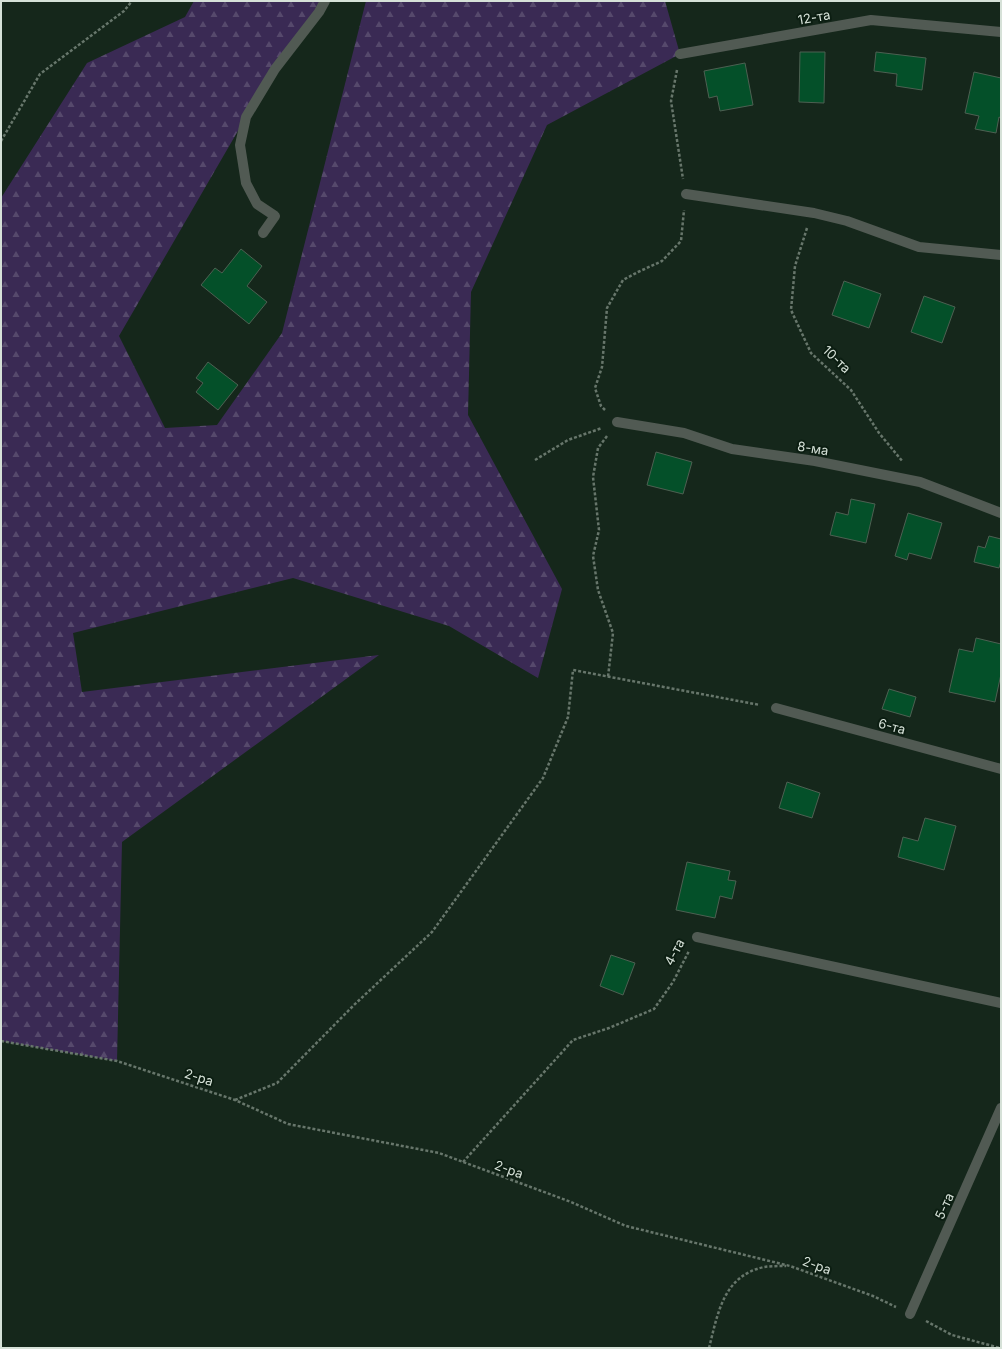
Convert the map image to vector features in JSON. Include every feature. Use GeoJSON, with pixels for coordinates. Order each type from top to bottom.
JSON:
{"type":"FeatureCollection","features":[{"type":"Feature","properties":{"kind":"street"},"geometry":{"type":"LineString","coordinates":[[263,233],[275,216],[258,204],[246,183],[240,145],[246,117],[275,69],[319,12],[325,1]]}},
{"type":"Feature","properties":{"kind":"street","name":"12-та"},"geometry":{"type":"LineString","coordinates":[[680,54],[871,20],[1001,32]]}},
{"type":"Feature","properties":{"kind":"street"},"geometry":{"type":"LineString","coordinates":[[686,194],[814,212],[847,221],[919,246],[1001,255]]}},
{"type":"Feature","properties":{"kind":"street","name":"8-ма"},"geometry":{"type":"LineString","coordinates":[[617,422],[684,433],[732,449],[815,461],[920,482],[1001,513]]}},
{"type":"Feature","properties":{"kind":"street","name":"6-та"},"geometry":{"type":"LineString","coordinates":[[776,708],[1001,769]]}},
{"type":"Feature","properties":{"kind":"street","name":"4-та"},"geometry":{"type":"LineString","coordinates":[[697,937],[1001,1003]]}},
{"type":"Feature","properties":{"kind":"street","name":"5-та"},"geometry":{"type":"LineString","coordinates":[[910,1314],[1001,1108]]}},
{"type":"Feature","properties":{"kind":"path"},"geometry":{"type":"LineString","coordinates":[[1,141],[40,74],[124,11],[132,1]]}},
{"type":"Feature","properties":{"kind":"path"},"geometry":{"type":"LineString","coordinates":[[617,422],[601,406],[595,388],[602,367],[607,308],[623,280],[662,261],[681,241],[686,194],[671,101],[680,54]]}},
{"type":"Feature","properties":{"kind":"path","name":"10-та"},"geometry":{"type":"LineString","coordinates":[[814,212],[809,221],[795,266],[790,310],[811,353],[851,390],[879,433],[920,482]]}},
{"type":"Feature","properties":{"kind":"path"},"geometry":{"type":"LineString","coordinates":[[535,460],[568,440],[617,422]]}},
{"type":"Feature","properties":{"kind":"path"},"geometry":{"type":"LineString","coordinates":[[608,676],[613,633],[598,590],[594,556],[599,530],[593,477],[598,448],[617,422]]}},
{"type":"Feature","properties":{"kind":"path"},"geometry":{"type":"LineString","coordinates":[[235,1100],[277,1082],[354,1004],[432,932],[543,778],[568,717],[573,670],[776,708]]}},
{"type":"Feature","properties":{"kind":"path","name":"4-та"},"geometry":{"type":"LineString","coordinates":[[463,1162],[572,1040],[609,1028],[654,1009],[673,982],[697,937]]}},
{"type":"Feature","properties":{"kind":"path","name":"2-ра"},"geometry":{"type":"LineString","coordinates":[[1,1041],[117,1061],[235,1100],[288,1124],[439,1154],[571,1202],[626,1226],[790,1266],[873,1296],[952,1334],[1000,1348]]}},
{"type":"Feature","properties":{"kind":"path"},"geometry":{"type":"LineString","coordinates":[[709,1348],[719,1309],[730,1287],[742,1275],[764,1267],[790,1266]]}},
{"type":"Feature","properties":{"kind":"green space"},"geometry":{"type":"Polygon","coordinates":[[[194,1],[325,1],[246,117],[119,336],[165,428],[217,425],[282,333],[366,1],[665,1],[680,54],[547,125],[471,292],[468,415],[562,589],[538,678],[449,626],[293,578],[73,633],[82,692],[379,655],[122,842],[117,1061],[1,1041],[1,198],[87,63],[185,17],[194,1]]]}},
{"type":"Feature","properties":{"kind":"building"},"geometry":{"type":"Polygon","coordinates":[[[800,52],[825,52],[824,103],[799,102],[800,52]]]}},
{"type":"Feature","properties":{"kind":"building"},"geometry":{"type":"Polygon","coordinates":[[[876,52],[926,58],[922,90],[896,86],[897,74],[874,71],[876,52]]]}},
{"type":"Feature","properties":{"kind":"building"},"geometry":{"type":"Polygon","coordinates":[[[745,63],[753,105],[720,111],[717,96],[709,98],[704,71],[745,63]]]}},
{"type":"Feature","properties":{"kind":"building"},"geometry":{"type":"Polygon","coordinates":[[[974,72],[1001,78],[1001,118],[999,117],[996,133],[975,129],[979,116],[965,113],[974,72]]]}},
{"type":"Feature","properties":{"kind":"building"},"geometry":{"type":"Polygon","coordinates":[[[241,249],[262,266],[247,286],[267,302],[249,324],[201,285],[215,268],[222,273],[241,249]]]}},
{"type":"Feature","properties":{"kind":"building"},"geometry":{"type":"Polygon","coordinates":[[[844,281],[881,294],[869,328],[832,315],[844,281]]]}},
{"type":"Feature","properties":{"kind":"building"},"geometry":{"type":"Polygon","coordinates":[[[924,296],[955,307],[942,343],[911,332],[924,296]]]}},
{"type":"Feature","properties":{"kind":"building"},"geometry":{"type":"Polygon","coordinates":[[[208,362],[238,385],[218,410],[196,392],[203,383],[196,378],[208,362]]]}},
{"type":"Feature","properties":{"kind":"building"},"geometry":{"type":"Polygon","coordinates":[[[656,452],[692,462],[683,494],[647,485],[656,452]]]}},
{"type":"Feature","properties":{"kind":"building"},"geometry":{"type":"Polygon","coordinates":[[[851,499],[875,504],[866,543],[830,535],[836,512],[848,515],[851,499]]]}},
{"type":"Feature","properties":{"kind":"building"},"geometry":{"type":"Polygon","coordinates":[[[908,513],[942,523],[931,559],[909,553],[907,560],[895,556],[908,513]]]}},
{"type":"Feature","properties":{"kind":"building"},"geometry":{"type":"Polygon","coordinates":[[[989,536],[1001,539],[1001,561],[999,568],[974,562],[978,546],[985,548],[989,536]]]}},
{"type":"Feature","properties":{"kind":"building"},"geometry":{"type":"Polygon","coordinates":[[[976,638],[1001,644],[1001,674],[995,702],[949,692],[959,649],[973,652],[976,638]]]}},
{"type":"Feature","properties":{"kind":"building"},"geometry":{"type":"Polygon","coordinates":[[[889,689],[916,697],[910,717],[882,709],[889,689]]]}},
{"type":"Feature","properties":{"kind":"building"},"geometry":{"type":"Polygon","coordinates":[[[787,782],[820,793],[812,818],[779,808],[787,782]]]}},
{"type":"Feature","properties":{"kind":"building"},"geometry":{"type":"Polygon","coordinates":[[[925,818],[956,826],[944,870],[898,857],[903,837],[918,841],[925,818]]]}},
{"type":"Feature","properties":{"kind":"building"},"geometry":{"type":"Polygon","coordinates":[[[687,862],[730,871],[728,880],[736,881],[732,899],[720,896],[715,918],[676,910],[687,862]]]}},
{"type":"Feature","properties":{"kind":"building"},"geometry":{"type":"Polygon","coordinates":[[[611,955],[635,963],[623,995],[600,986],[611,955]]]}}]}
